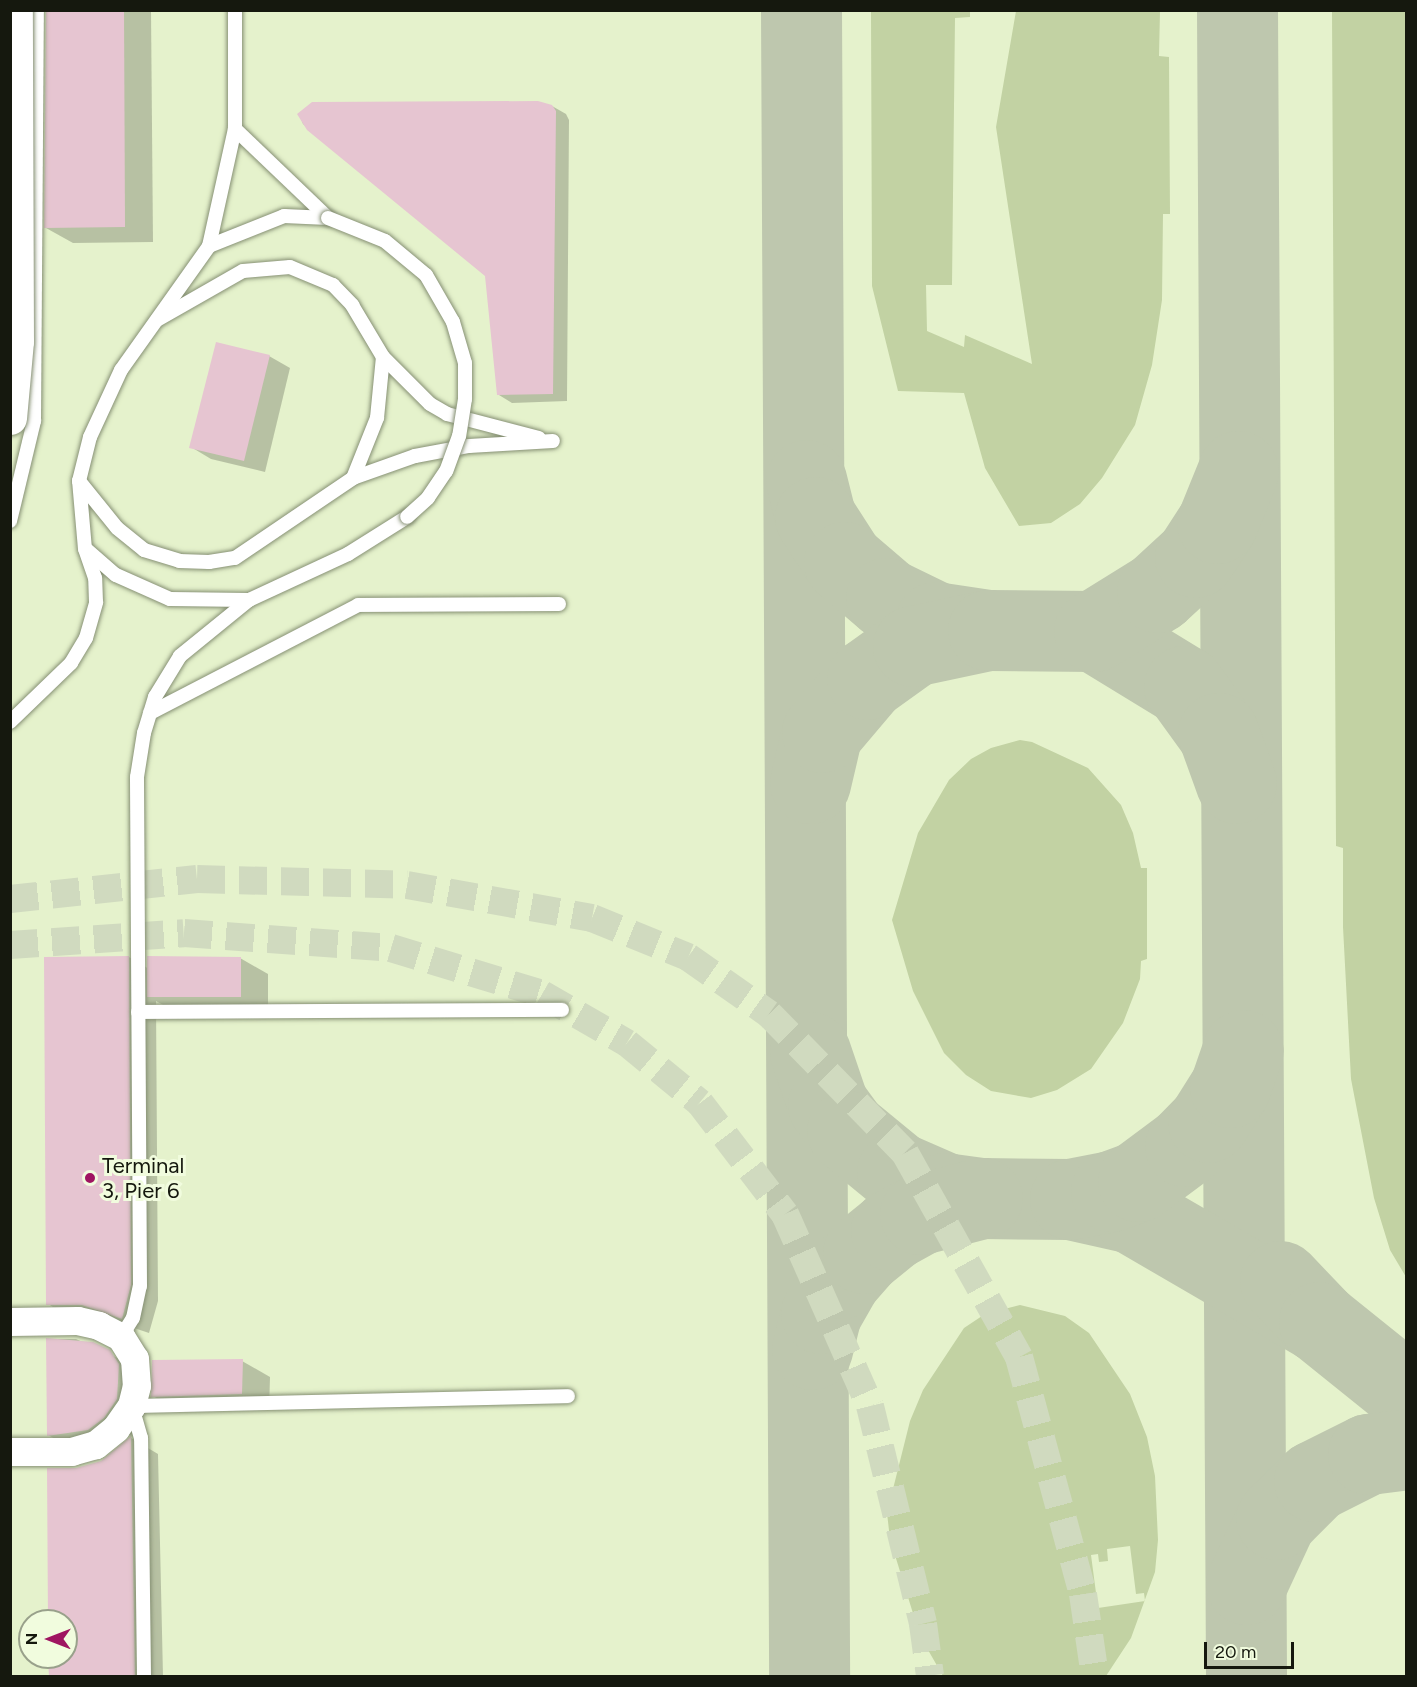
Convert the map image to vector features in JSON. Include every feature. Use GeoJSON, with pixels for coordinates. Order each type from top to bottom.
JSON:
{"type":"FeatureCollection","features":[{"type":"Feature","properties":{"kind":"street"},"geometry":{"type":"LineString","coordinates":[[10,418],[16,385],[17,268],[13,96],[16,10]]}},
{"type":"Feature","properties":{"kind":"street"},"geometry":{"type":"LineString","coordinates":[[10,1322],[78,1321],[99,1326],[121,1337],[135,1359],[137,1386],[132,1406],[116,1429],[96,1445],[72,1452],[10,1452]]}},
{"type":"Feature","properties":{"kind":"lane"},"geometry":{"type":"LineString","coordinates":[[17,268],[35,173],[37,10]]}},
{"type":"Feature","properties":{"kind":"lane"},"geometry":{"type":"LineString","coordinates":[[10,722],[71,663],[86,638],[96,602],[95,578],[86,549],[79,481],[90,437],[121,370],[151,324],[209,246],[235,129],[235,10]]}},
{"type":"Feature","properties":{"kind":"lane"},"geometry":{"type":"LineString","coordinates":[[235,129],[328,218]]}},
{"type":"Feature","properties":{"kind":"lane"},"geometry":{"type":"LineString","coordinates":[[10,172],[17,268],[34,421],[10,521]]}},
{"type":"Feature","properties":{"kind":"lane"},"geometry":{"type":"LineString","coordinates":[[121,1337],[134,1318],[140,1286],[137,777],[150,713],[180,656],[249,600],[348,554],[407,517],[428,498],[446,471],[459,436],[465,399],[465,363],[453,322],[426,275],[385,242],[328,218],[284,216],[209,246]]}},
{"type":"Feature","properties":{"kind":"lane"},"geometry":{"type":"LineString","coordinates":[[79,481],[117,528],[144,550],[179,561],[208,562],[235,558],[353,478],[430,452],[553,441],[447,414],[409,386],[383,357],[352,305],[333,285],[290,267],[243,270],[151,324]]}},
{"type":"Feature","properties":{"kind":"lane"},"geometry":{"type":"LineString","coordinates":[[353,478],[377,418],[383,357]]}},
{"type":"Feature","properties":{"kind":"lane"},"geometry":{"type":"LineString","coordinates":[[86,549],[116,574],[171,599],[249,600]]}},
{"type":"Feature","properties":{"kind":"lane"},"geometry":{"type":"LineString","coordinates":[[150,713],[358,605],[559,604]]}},
{"type":"Feature","properties":{"kind":"lane"},"geometry":{"type":"LineString","coordinates":[[138,1012],[562,1010]]}},
{"type":"Feature","properties":{"kind":"lane"},"geometry":{"type":"LineString","coordinates":[[144,1677],[141,1438],[132,1406],[568,1396]]}},
{"type":"Feature","properties":{"kind":"shaded area"},"geometry":{"type":"Polygon","coordinates":[[[11,11],[1406,11],[1406,1676],[11,1676],[11,11]]]}},
{"type":"Feature","properties":{"kind":"shaded area"},"geometry":{"type":"Polygon","coordinates":[[[871,11],[970,11],[970,17],[955,18],[952,285],[926,285],[927,331],[964,347],[965,335],[1032,364],[996,127],[1016,11],[1160,11],[1159,56],[1169,57],[1170,214],[1163,214],[1162,300],[1152,365],[1135,425],[1102,478],[1080,504],[1051,523],[1019,526],[985,468],[964,393],[898,391],[872,286],[871,11]]]}},
{"type":"Feature","properties":{"kind":"shaded area"},"geometry":{"type":"Polygon","coordinates":[[[1332,11],[1406,11],[1406,1277],[1390,1250],[1374,1198],[1351,1079],[1343,927],[1343,848],[1336,846],[1332,11]]]}},
{"type":"Feature","properties":{"kind":"shaded area"},"geometry":{"type":"Polygon","coordinates":[[[1020,740],[1032,742],[1088,768],[1121,805],[1133,833],[1141,868],[1147,868],[1147,959],[1141,961],[1140,979],[1123,1023],[1091,1069],[1057,1090],[1031,1098],[991,1091],[966,1075],[944,1053],[913,991],[892,920],[918,833],[949,780],[971,759],[991,748],[1020,740]]]}},
{"type":"Feature","properties":{"kind":"shaded area"},"geometry":{"type":"Polygon","coordinates":[[[1020,1305],[1065,1316],[1089,1333],[1130,1394],[1147,1437],[1155,1476],[1158,1540],[1155,1572],[1145,1600],[1144,1593],[1136,1594],[1130,1546],[1107,1549],[1108,1561],[1099,1562],[1098,1554],[1091,1555],[1098,1608],[1144,1601],[1131,1638],[1106,1676],[943,1676],[920,1636],[890,1539],[887,1513],[910,1421],[923,1390],[964,1328],[985,1314],[1020,1305]]]}},
{"type":"Feature","properties":{"kind":"building"},"geometry":{"type":"Polygon","coordinates":[[[46,10],[124,10],[125,227],[44,228],[46,10]]]}},
{"type":"Feature","properties":{"kind":"building"},"geometry":{"type":"Polygon","coordinates":[[[538,101],[552,105],[556,111],[553,394],[497,395],[485,276],[307,130],[297,114],[312,102],[538,101]]]}},
{"type":"Feature","properties":{"kind":"building"},"geometry":{"type":"Polygon","coordinates":[[[216,342],[270,355],[244,461],[189,448],[216,342]]]}},
{"type":"Feature","properties":{"kind":"building"},"geometry":{"type":"Polygon","coordinates":[[[129,956],[131,1285],[122,1319],[82,1305],[46,1305],[44,957],[129,956]]]}},
{"type":"Feature","properties":{"kind":"building"},"geometry":{"type":"Polygon","coordinates":[[[147,956],[241,957],[241,997],[147,997],[147,956]]]}},
{"type":"Feature","properties":{"kind":"building"},"geometry":{"type":"Polygon","coordinates":[[[46,1338],[93,1342],[110,1350],[119,1364],[117,1399],[104,1418],[88,1430],[47,1436],[46,1338]]]}},
{"type":"Feature","properties":{"kind":"building"},"geometry":{"type":"Polygon","coordinates":[[[243,1359],[242,1394],[151,1397],[152,1360],[243,1359]]]}},
{"type":"Feature","properties":{"kind":"building"},"geometry":{"type":"Polygon","coordinates":[[[131,1436],[135,1677],[49,1677],[49,1669],[78,1669],[78,1609],[48,1609],[47,1468],[76,1468],[101,1461],[131,1436]]]}},
{"type":"Feature","properties":{"kind":"taxiway"},"geometry":{"type":"LineString","coordinates":[[801,10],[809,1676]]}},
{"type":"Feature","properties":{"kind":"taxiway"},"geometry":{"type":"LineString","coordinates":[[1237,10],[1246,1676]]}},
{"type":"Feature","properties":{"kind":"taxiway"},"geometry":{"type":"LineString","coordinates":[[810,783],[822,732],[867,679],[913,646],[988,630],[1094,631],[1157,592],[1195,557],[1217,523],[1238,471]]}},
{"type":"Feature","properties":{"kind":"taxiway"},"geometry":{"type":"LineString","coordinates":[[806,480],[815,517],[844,562],[886,598],[935,622],[988,630]]}},
{"type":"Feature","properties":{"kind":"taxiway"},"geometry":{"type":"LineString","coordinates":[[1094,631],[1184,686],[1218,733],[1236,783]]}},
{"type":"Feature","properties":{"kind":"taxiway"},"geometry":{"type":"LineString","coordinates":[[1070,1199],[1111,1191],[1138,1181],[1185,1146],[1208,1122],[1230,1087],[1243,1050]]}},
{"type":"Feature","properties":{"kind":"taxiway"},"geometry":{"type":"LineString","coordinates":[[810,1052],[828,1105],[847,1131],[897,1172],[945,1193],[982,1198],[1070,1199],[1132,1213],[1319,1322]]}},
{"type":"Feature","properties":{"kind":"taxiway"},"geometry":{"type":"LineString","coordinates":[[812,1349],[821,1313],[841,1278],[863,1253],[891,1230],[920,1214],[982,1198]]}},
{"type":"Feature","properties":{"kind":"taxiway"},"geometry":{"type":"LineString","coordinates":[[1280,1281],[1319,1322],[1406,1392]]}},
{"type":"Feature","properties":{"kind":"taxiway"},"geometry":{"type":"LineString","coordinates":[[1246,1584],[1276,1519],[1314,1481],[1368,1454],[1406,1449]]}},
{"type":"Feature","properties":{"kind":"tunnel"},"geometry":{"type":"LineString","coordinates":[[10,899],[197,879],[407,885],[592,918],[688,957],[769,1014],[905,1153],[1019,1357],[1083,1594],[1095,1676]]}},
{"type":"Feature","properties":{"kind":"tunnel"},"geometry":{"type":"LineString","coordinates":[[10,945],[184,933],[391,948],[542,994],[627,1043],[700,1103],[785,1214],[870,1406],[923,1624],[930,1676]]}},
{"type":"Feature","properties":{"kind":"place","name":"Terminal 3, Pier 6"},"geometry":{"type":"Point","coordinates":[90,1178]}}]}
